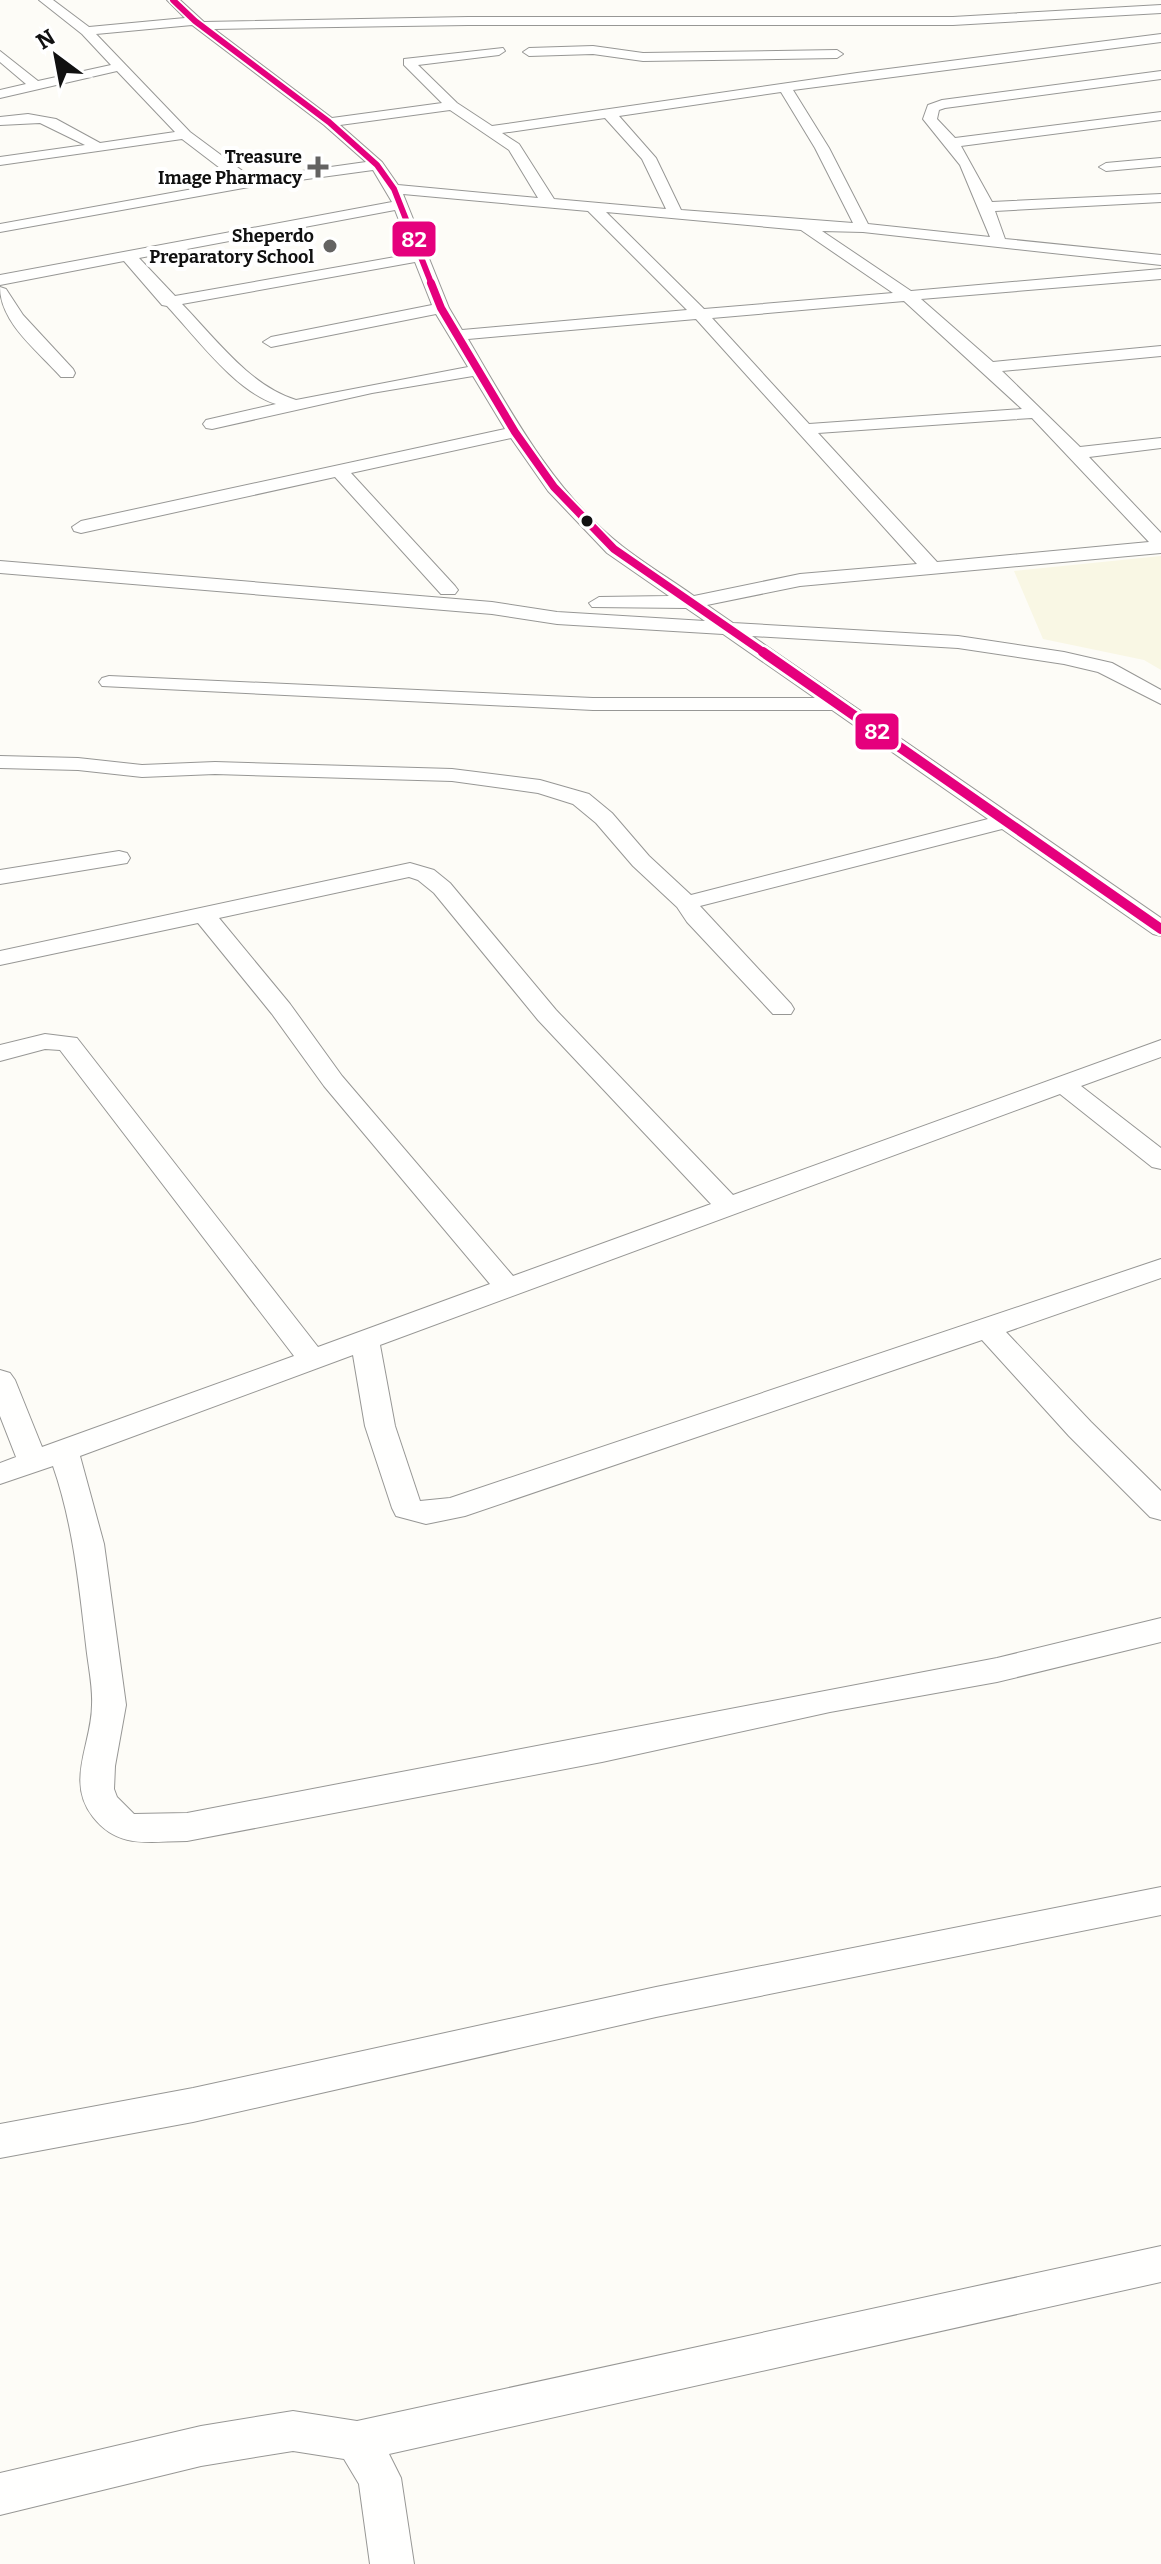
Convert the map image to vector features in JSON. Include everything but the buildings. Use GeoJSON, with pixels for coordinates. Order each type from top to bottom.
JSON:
{"type":"FeatureCollection","features":[{"type":"Feature","properties":{"kind":"street"},"geometry":{"type":"LineString","coordinates":[[45,0],[86,31],[185,135],[249,183]]}},
{"type":"Feature","properties":{"kind":"street"},"geometry":{"type":"LineString","coordinates":[[173,0],[199,24],[329,122],[377,165],[397,197],[441,308],[515,432],[554,487],[581,518],[614,549],[1161,929]]}},
{"type":"Feature","properties":{"kind":"street"},"geometry":{"type":"LineString","coordinates":[[825,7],[825,38],[857,77]]}},
{"type":"Feature","properties":{"kind":"street"},"geometry":{"type":"LineString","coordinates":[[86,31],[372,17],[584,36],[643,57],[825,38],[951,16],[1161,9]]}},
{"type":"Feature","properties":{"kind":"street"},"geometry":{"type":"LineString","coordinates":[[1140,10],[1161,25]]}},
{"type":"Feature","properties":{"kind":"street"},"geometry":{"type":"LineString","coordinates":[[529,52],[584,36],[696,15],[825,38]]}},
{"type":"Feature","properties":{"kind":"street"},"geometry":{"type":"LineString","coordinates":[[487,131],[857,77],[1161,38]]}},
{"type":"Feature","properties":{"kind":"street"},"geometry":{"type":"LineString","coordinates":[[499,51],[408,62],[452,106],[514,147],[549,203]]}},
{"type":"Feature","properties":{"kind":"street"},"geometry":{"type":"LineString","coordinates":[[0,55],[36,86]]}},
{"type":"Feature","properties":{"kind":"street"},"geometry":{"type":"LineString","coordinates":[[950,65],[1016,95]]}},
{"type":"Feature","properties":{"kind":"street"},"geometry":{"type":"LineString","coordinates":[[0,94],[118,67]]}},
{"type":"Feature","properties":{"kind":"street"},"geometry":{"type":"LineString","coordinates":[[999,242],[987,207],[952,143],[930,119],[936,106],[1161,75]]}},
{"type":"Feature","properties":{"kind":"street"},"geometry":{"type":"LineString","coordinates":[[785,88],[822,148],[863,228]]}},
{"type":"Feature","properties":{"kind":"street"},"geometry":{"type":"LineString","coordinates":[[329,122],[452,106]]}},
{"type":"Feature","properties":{"kind":"street"},"geometry":{"type":"LineString","coordinates":[[609,114],[645,151],[664,182],[674,212]]}},
{"type":"Feature","properties":{"kind":"street"},"geometry":{"type":"LineString","coordinates":[[0,121],[22,116],[39,117],[64,125],[96,146]]}},
{"type":"Feature","properties":{"kind":"street"},"geometry":{"type":"LineString","coordinates":[[952,143],[1161,116]]}},
{"type":"Feature","properties":{"kind":"street"},"geometry":{"type":"LineString","coordinates":[[0,161],[185,135]]}},
{"type":"Feature","properties":{"kind":"street"},"geometry":{"type":"LineString","coordinates":[[1106,167],[1161,162]]}},
{"type":"Feature","properties":{"kind":"street"},"geometry":{"type":"LineString","coordinates":[[0,212],[7,226],[249,183],[377,165]]}},
{"type":"Feature","properties":{"kind":"street"},"geometry":{"type":"LineString","coordinates":[[0,280],[397,197],[674,212],[805,226],[863,228],[1161,260]]}},
{"type":"Feature","properties":{"kind":"street"},"geometry":{"type":"LineString","coordinates":[[987,207],[1161,198]]}},
{"type":"Feature","properties":{"kind":"street"},"geometry":{"type":"LineString","coordinates":[[592,207],[698,312],[931,567]]}},
{"type":"Feature","properties":{"kind":"street"},"geometry":{"type":"LineString","coordinates":[[805,226],[906,295],[987,367],[1075,453],[1161,545]]}},
{"type":"Feature","properties":{"kind":"street"},"geometry":{"type":"LineString","coordinates":[[127,255],[168,302],[234,368],[270,397],[295,405]]}},
{"type":"Feature","properties":{"kind":"street"},"geometry":{"type":"LineString","coordinates":[[168,302],[420,257]]}},
{"type":"Feature","properties":{"kind":"street"},"geometry":{"type":"LineString","coordinates":[[457,335],[1161,274]]}},
{"type":"Feature","properties":{"kind":"street"},"geometry":{"type":"LineString","coordinates":[[0,292],[17,318],[67,373]]}},
{"type":"Feature","properties":{"kind":"street"},"geometry":{"type":"LineString","coordinates":[[271,342],[441,308]]}},
{"type":"Feature","properties":{"kind":"street"},"geometry":{"type":"LineString","coordinates":[[987,367],[1161,351]]}},
{"type":"Feature","properties":{"kind":"street"},"geometry":{"type":"LineString","coordinates":[[212,424],[477,370]]}},
{"type":"Feature","properties":{"kind":"street"},"geometry":{"type":"LineString","coordinates":[[805,429],[1034,413]]}},
{"type":"Feature","properties":{"kind":"street"},"geometry":{"type":"LineString","coordinates":[[81,527],[515,432]]}},
{"type":"Feature","properties":{"kind":"street"},"geometry":{"type":"LineString","coordinates":[[1075,453],[1161,443]]}},
{"type":"Feature","properties":{"kind":"street"},"geometry":{"type":"LineString","coordinates":[[338,470],[448,590]]}},
{"type":"Feature","properties":{"kind":"street"},"geometry":{"type":"LineString","coordinates":[[0,555],[336,578],[612,604],[691,602],[800,580],[1161,545]]}},
{"type":"Feature","properties":{"kind":"street"},"geometry":{"type":"LineString","coordinates":[[0,567],[492,608],[557,618],[958,642],[1105,667],[1161,698]]}},
{"type":"Feature","properties":{"kind":"street"},"geometry":{"type":"LineString","coordinates":[[109,682],[593,704],[840,704]]}},
{"type":"Feature","properties":{"kind":"street"},"geometry":{"type":"LineString","coordinates":[[0,762],[78,764],[142,771],[215,768],[452,775],[540,787],[581,799],[686,903],[695,917],[782,1009]]}},
{"type":"Feature","properties":{"kind":"street"},"geometry":{"type":"LineString","coordinates":[[686,903],[1005,821]]}},
{"type":"Feature","properties":{"kind":"street"},"geometry":{"type":"LineString","coordinates":[[0,877],[119,858]]}},
{"type":"Feature","properties":{"kind":"street"},"geometry":{"type":"LineString","coordinates":[[0,958],[410,870],[426,875],[442,888],[547,1015],[729,1207]]}},
{"type":"Feature","properties":{"kind":"street"},"geometry":{"type":"LineString","coordinates":[[203,914],[281,1009],[333,1081],[508,1288]]}},
{"type":"Feature","properties":{"kind":"street"},"geometry":{"type":"LineString","coordinates":[[0,1053],[45,1041],[68,1043],[312,1359]]}},
{"type":"Feature","properties":{"kind":"street"},"geometry":{"type":"LineString","coordinates":[[0,1474],[1161,1048]]}},
{"type":"Feature","properties":{"kind":"street"},"geometry":{"type":"LineString","coordinates":[[1063,1084],[1161,1161]]}},
{"type":"Feature","properties":{"kind":"street"},"geometry":{"type":"LineString","coordinates":[[365,1340],[380,1426],[407,1508],[426,1513],[454,1508],[1161,1268]]}},
{"type":"Feature","properties":{"kind":"street"},"geometry":{"type":"LineString","coordinates":[[988,1329],[1080,1429],[1161,1509]]}},
{"type":"Feature","properties":{"kind":"street"},"geometry":{"type":"LineString","coordinates":[[0,1380],[48,1456],[75,1482],[83,1518],[109,1705],[107,1733],[95,1772],[97,1786],[100,1801],[126,1828],[187,1827],[602,1749],[830,1700],[997,1670],[1161,1630]]}},
{"type":"Feature","properties":{"kind":"street"},"geometry":{"type":"LineString","coordinates":[[0,2141],[193,2105],[656,2002],[1161,1901]]}},
{"type":"Feature","properties":{"kind":"street"},"geometry":{"type":"LineString","coordinates":[[0,2494],[201,2446],[293,2431],[357,2441],[1161,2264]]}},
{"type":"Feature","properties":{"kind":"street"},"geometry":{"type":"LineString","coordinates":[[357,2441],[380,2478],[392,2564]]}},
{"type":"Feature","properties":{"kind":"shaded area"},"geometry":{"type":"Polygon","coordinates":[[[1161,556],[1161,670],[1144,660],[1043,639],[1014,571],[1161,556]]]}},
{"type":"Feature","properties":{"kind":"transit line","name":"82"},"geometry":{"type":"LineString","coordinates":[[173,0],[195,21],[329,122],[377,165],[394,189],[441,308],[515,432],[554,487],[614,549],[1161,929]]}},
{"type":"Feature","properties":{"kind":"place","name":"Treasure Image Pharmacy"},"geometry":{"type":"Point","coordinates":[318,167]}},
{"type":"Feature","properties":{"kind":"place","name":"Sheperdo Preparatory School"},"geometry":{"type":"Point","coordinates":[330,246]}}]}
